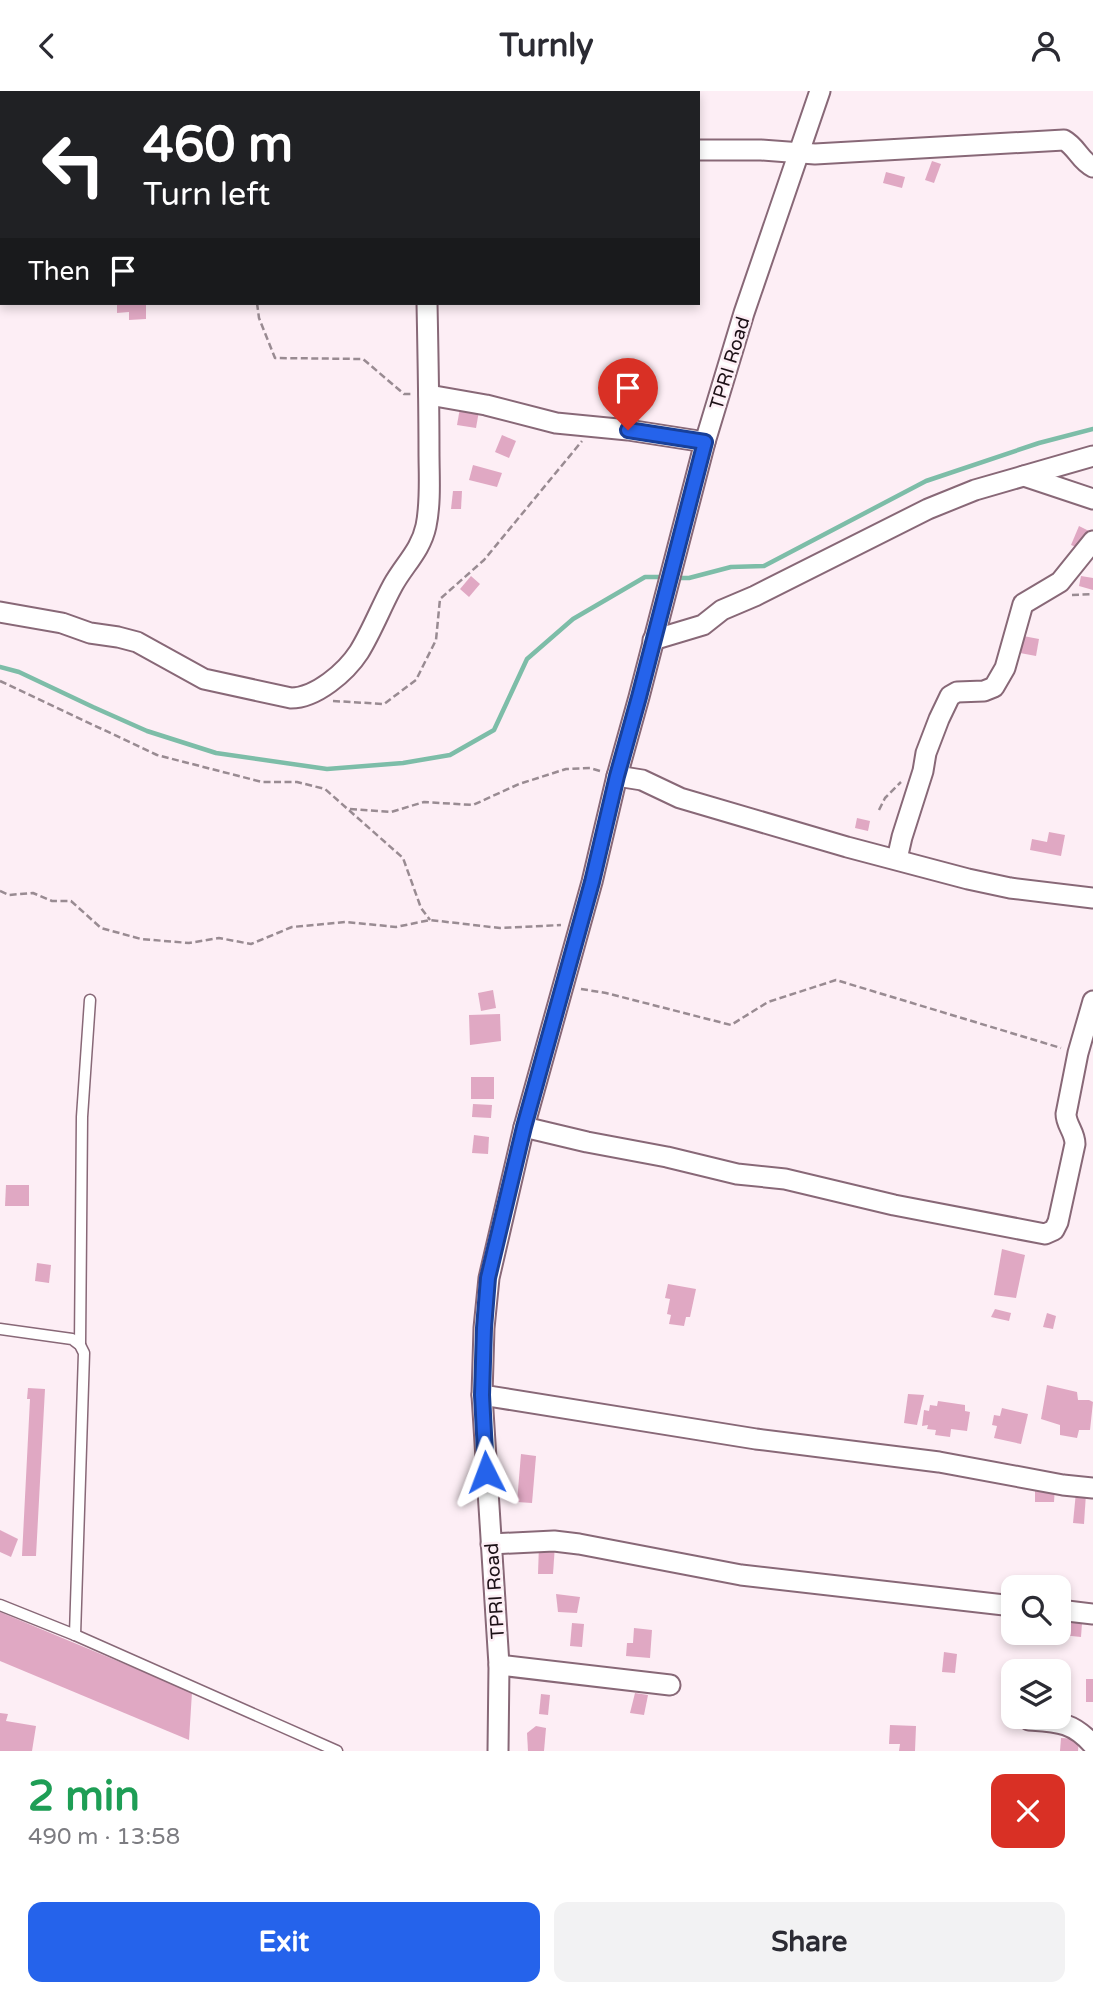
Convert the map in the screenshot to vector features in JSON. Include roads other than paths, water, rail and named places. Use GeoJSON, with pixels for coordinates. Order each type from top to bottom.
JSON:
{"type":"FeatureCollection","features":[{"type":"Feature","properties":{"kind":"street","name":"TPRI Road"},"geometry":{"type":"LineString","coordinates":[[498,1751],[499,1665],[482,1395],[488,1278],[524,1127],[564,986],[705,442],[744,313],[820,91]]}},
{"type":"Feature","properties":{"kind":"street"},"geometry":{"type":"LineString","coordinates":[[700,150],[761,150],[814,154],[1064,140],[1076,149],[1086,164],[1093,167]]}},
{"type":"Feature","properties":{"kind":"street"},"geometry":{"type":"LineString","coordinates":[[0,612],[62,623],[90,633],[137,642],[204,679],[291,698],[306,697],[321,689],[347,666],[358,652],[394,582],[417,551],[427,523],[427,305]]}},
{"type":"Feature","properties":{"kind":"street"},"geometry":{"type":"LineString","coordinates":[[429,395],[486,405],[556,423],[628,430],[705,442]]}},
{"type":"Feature","properties":{"kind":"street"},"geometry":{"type":"LineString","coordinates":[[653,640],[703,625],[723,610],[929,509],[975,490],[1093,456]]}},
{"type":"Feature","properties":{"kind":"street"},"geometry":{"type":"LineString","coordinates":[[1024,476],[1093,499]]}},
{"type":"Feature","properties":{"kind":"street"},"geometry":{"type":"LineString","coordinates":[[897,859],[926,753],[950,696],[957,692],[984,691],[994,687],[1005,668],[1023,604],[1060,582],[1093,541]]}},
{"type":"Feature","properties":{"kind":"street"},"geometry":{"type":"LineString","coordinates":[[617,776],[642,780],[680,797],[847,847],[968,879],[1010,888],[1093,898]]}},
{"type":"Feature","properties":{"kind":"street"},"geometry":{"type":"LineString","coordinates":[[524,1127],[737,1174],[785,1179],[883,1202],[1045,1234],[1054,1230],[1058,1222],[1075,1137],[1066,1114],[1078,1053],[1093,1001]]}},
{"type":"Feature","properties":{"kind":"street"},"geometry":{"type":"LineString","coordinates":[[482,1395],[756,1439],[939,1462],[1093,1488]]}},
{"type":"Feature","properties":{"kind":"street"},"geometry":{"type":"LineString","coordinates":[[491,1544],[554,1541],[579,1543],[741,1575],[1001,1605]]}},
{"type":"Feature","properties":{"kind":"street"},"geometry":{"type":"LineString","coordinates":[[1071,1611],[1093,1614]]}},
{"type":"Feature","properties":{"kind":"street"},"geometry":{"type":"LineString","coordinates":[[499,1665],[670,1685]]}},
{"type":"Feature","properties":{"kind":"street"},"geometry":{"type":"LineString","coordinates":[[1071,1725],[1083,1733],[1093,1745]]}},
{"type":"Feature","properties":{"kind":"lane"},"geometry":{"type":"LineString","coordinates":[[80,1345],[82,1117],[90,1000]]}},
{"type":"Feature","properties":{"kind":"lane"},"geometry":{"type":"LineString","coordinates":[[0,1329],[72,1339],[80,1345],[84,1353],[75,1635]]}},
{"type":"Feature","properties":{"kind":"lane"},"geometry":{"type":"LineString","coordinates":[[0,1605],[75,1635],[337,1751]]}},
{"type":"Feature","properties":{"kind":"waterway"},"geometry":{"type":"LineString","coordinates":[[677,578],[689,578],[731,567],[764,566],[926,481],[1039,443],[1093,429]]}},
{"type":"Feature","properties":{"kind":"waterway"},"geometry":{"type":"LineString","coordinates":[[0,667],[19,672],[147,731],[216,753],[327,769],[403,763],[450,755],[494,730],[527,659],[573,619],[645,577],[665,577]]}}]}
